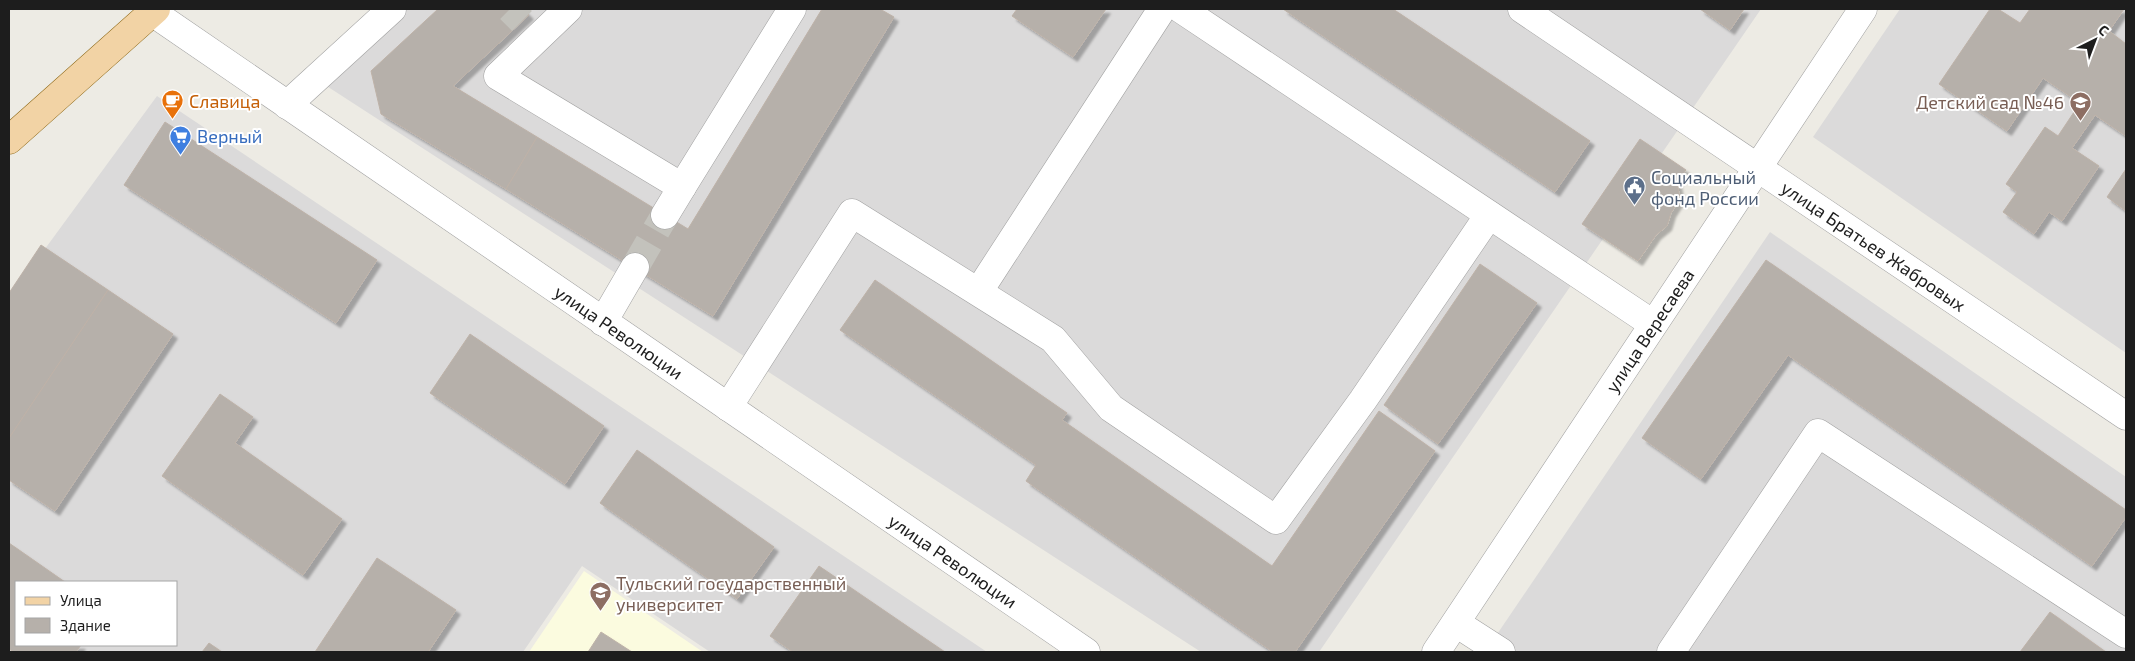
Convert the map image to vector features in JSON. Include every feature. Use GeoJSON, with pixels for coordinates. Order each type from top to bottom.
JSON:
{"type":"FeatureCollection","features":[{"type":"Feature","properties":{"kind":"main road"},"geometry":{"type":"LineString","coordinates":[[9,140],[154,11]]}},
{"type":"Feature","properties":{"kind":"street"},"geometry":{"type":"LineString","coordinates":[[287,105],[392,9]]}},
{"type":"Feature","properties":{"kind":"street"},"geometry":{"type":"LineString","coordinates":[[568,9],[529,29],[498,76],[682,187]]}},
{"type":"Feature","properties":{"kind":"street"},"geometry":{"type":"LineString","coordinates":[[666,215],[792,9]]}},
{"type":"Feature","properties":{"kind":"street"},"geometry":{"type":"LineString","coordinates":[[979,291],[1162,9]]}},
{"type":"Feature","properties":{"kind":"street"},"geometry":{"type":"LineString","coordinates":[[1181,9],[1653,324]]}},
{"type":"Feature","properties":{"kind":"street","name":"улица Братьев Жабровых"},"geometry":{"type":"LineString","coordinates":[[1522,9],[2126,416]]}},
{"type":"Feature","properties":{"kind":"street","name":"улица Вересаева"},"geometry":{"type":"LineString","coordinates":[[1436,652],[1863,9]]}},
{"type":"Feature","properties":{"kind":"street","name":"улица Революции"},"geometry":{"type":"LineString","coordinates":[[154,11],[287,105],[1086,652]]}},
{"type":"Feature","properties":{"kind":"street"},"geometry":{"type":"LineString","coordinates":[[728,407],[852,213],[1053,339],[1112,408],[1276,520],[1363,400],[1490,215]]}},
{"type":"Feature","properties":{"kind":"street"},"geometry":{"type":"LineString","coordinates":[[603,322],[635,267]]}},
{"type":"Feature","properties":{"kind":"street"},"geometry":{"type":"LineString","coordinates":[[1671,652],[1818,433],[2126,634]]}},
{"type":"Feature","properties":{"kind":"street"},"geometry":{"type":"LineString","coordinates":[[1456,623],[1500,652]]}},
{"type":"Feature","properties":{"kind":"shaded area"},"geometry":{"type":"Polygon","coordinates":[[[402,9],[1761,9],[1319,652],[1201,652],[322,83],[402,9]]]}},
{"type":"Feature","properties":{"kind":"shaded area"},"geometry":{"type":"Polygon","coordinates":[[[1900,9],[2126,9],[2126,353],[1813,137],[1900,9]]]}},
{"type":"Feature","properties":{"kind":"shaded area"},"geometry":{"type":"Polygon","coordinates":[[[157,96],[987,652],[710,652],[582,566],[523,652],[9,652],[9,298],[157,96]]]}},
{"type":"Feature","properties":{"kind":"shaded area"},"geometry":{"type":"Polygon","coordinates":[[[1770,232],[2126,477],[2126,652],[1485,652],[1770,232]]]}},
{"type":"Feature","properties":{"kind":"shaded area","name":"Тульский государственный университет"},"geometry":{"type":"Polygon","coordinates":[[[584,571],[703,652],[529,652],[584,571]]]}},
{"type":"Feature","properties":{"kind":"building"},"geometry":{"type":"Polygon","coordinates":[[[438,9],[523,9],[529,15],[453,86],[537,137],[506,189],[381,114],[371,71],[438,9]]]}},
{"type":"Feature","properties":{"kind":"building"},"geometry":{"type":"Polygon","coordinates":[[[822,9],[880,9],[894,17],[713,316],[506,189],[537,137],[688,229],[822,9]]]}},
{"type":"Feature","properties":{"kind":"building"},"geometry":{"type":"Polygon","coordinates":[[[1017,9],[1106,9],[1073,57],[1012,16],[1017,9]]]}},
{"type":"Feature","properties":{"kind":"building"},"geometry":{"type":"Polygon","coordinates":[[[1283,9],[1393,9],[1590,141],[1555,192],[1283,9]]]}},
{"type":"Feature","properties":{"kind":"building"},"geometry":{"type":"Polygon","coordinates":[[[1700,9],[1744,9],[1730,30],[1700,9]]]}},
{"type":"Feature","properties":{"kind":"building","name":"Детский сад №46"},"geometry":{"type":"Polygon","coordinates":[[[1990,9],[1998,9],[2020,23],[2030,9],[2124,9],[2109,31],[2126,44],[2126,136],[2095,115],[2072,148],[2099,166],[2062,221],[2049,212],[2034,234],[2003,212],[2017,192],[2006,184],[2045,127],[2058,136],[2080,103],[2043,78],[2007,131],[1939,84],[1990,9]]]}},
{"type":"Feature","properties":{"kind":"building"},"geometry":{"type":"Polygon","coordinates":[[[165,122],[377,260],[336,323],[124,185],[165,122]]]}},
{"type":"Feature","properties":{"kind":"building","name":"Социальный фонд России"},"geometry":{"type":"Polygon","coordinates":[[[1640,139],[1686,170],[1677,182],[1680,199],[1671,213],[1667,226],[1656,235],[1638,261],[1582,224],[1640,139]]]}},
{"type":"Feature","properties":{"kind":"building"},"geometry":{"type":"Polygon","coordinates":[[[2126,169],[2126,211],[2107,197],[2126,169]]]}},
{"type":"Feature","properties":{"kind":"building"},"geometry":{"type":"Polygon","coordinates":[[[41,245],[108,290],[9,438],[9,293],[41,245]]]}},
{"type":"Feature","properties":{"kind":"building"},"geometry":{"type":"Polygon","coordinates":[[[1766,260],[2126,510],[2126,517],[2092,566],[1788,355],[1701,479],[1642,438],[1766,260]]]}},
{"type":"Feature","properties":{"kind":"building"},"geometry":{"type":"Polygon","coordinates":[[[1480,264],[1537,303],[1438,444],[1384,405],[1480,264]]]}},
{"type":"Feature","properties":{"kind":"building"},"geometry":{"type":"Polygon","coordinates":[[[875,280],[1067,413],[1062,420],[1272,566],[1379,411],[1435,451],[1295,652],[1273,652],[1026,481],[1036,465],[840,330],[875,280]]]}},
{"type":"Feature","properties":{"kind":"building"},"geometry":{"type":"Polygon","coordinates":[[[108,290],[173,334],[55,511],[9,480],[9,438],[108,290]]]}},
{"type":"Feature","properties":{"kind":"building"},"geometry":{"type":"Polygon","coordinates":[[[470,334],[604,426],[565,484],[430,393],[470,334]]]}},
{"type":"Feature","properties":{"kind":"building"},"geometry":{"type":"Polygon","coordinates":[[[220,394],[253,417],[235,443],[342,519],[303,575],[162,476],[220,394]]]}},
{"type":"Feature","properties":{"kind":"building"},"geometry":{"type":"Polygon","coordinates":[[[637,450],[774,547],[737,599],[600,503],[637,450]]]}},
{"type":"Feature","properties":{"kind":"building"},"geometry":{"type":"Polygon","coordinates":[[[9,543],[64,581],[15,581],[15,646],[80,646],[76,652],[14,652],[9,649],[9,543]]]}},
{"type":"Feature","properties":{"kind":"building"},"geometry":{"type":"Polygon","coordinates":[[[377,558],[456,610],[428,652],[315,652],[377,558]]]}},
{"type":"Feature","properties":{"kind":"building"},"geometry":{"type":"Polygon","coordinates":[[[819,566],[945,652],[793,652],[770,636],[819,566]]]}},
{"type":"Feature","properties":{"kind":"building"},"geometry":{"type":"Polygon","coordinates":[[[2050,612],[2106,652],[2020,652],[2050,612]]]}},
{"type":"Feature","properties":{"kind":"building"},"geometry":{"type":"Polygon","coordinates":[[[601,632],[632,652],[588,652],[601,632]]]}},
{"type":"Feature","properties":{"kind":"building"},"geometry":{"type":"Polygon","coordinates":[[[209,643],[222,652],[202,652],[209,643]]]}},
{"type":"Feature","properties":{"kind":"tunnel"},"geometry":{"type":"LineString","coordinates":[[510,9],[522,21]]}},
{"type":"Feature","properties":{"kind":"tunnel"},"geometry":{"type":"LineString","coordinates":[[635,267],[665,215]]}},
{"type":"Feature","properties":{"kind":"place","name":"Славица"},"geometry":{"type":"Point","coordinates":[173,120]}},
{"type":"Feature","properties":{"kind":"place","name":"Детский сад №46"},"geometry":{"type":"Point","coordinates":[2080,121]}},
{"type":"Feature","properties":{"kind":"place","name":"Верный"},"geometry":{"type":"Point","coordinates":[181,155]}},
{"type":"Feature","properties":{"kind":"place","name":"Социальный фонд России"},"geometry":{"type":"Point","coordinates":[1635,206]}},
{"type":"Feature","properties":{"kind":"place","name":"Тульский государственный университет"},"geometry":{"type":"Point","coordinates":[600,612]}}]}
